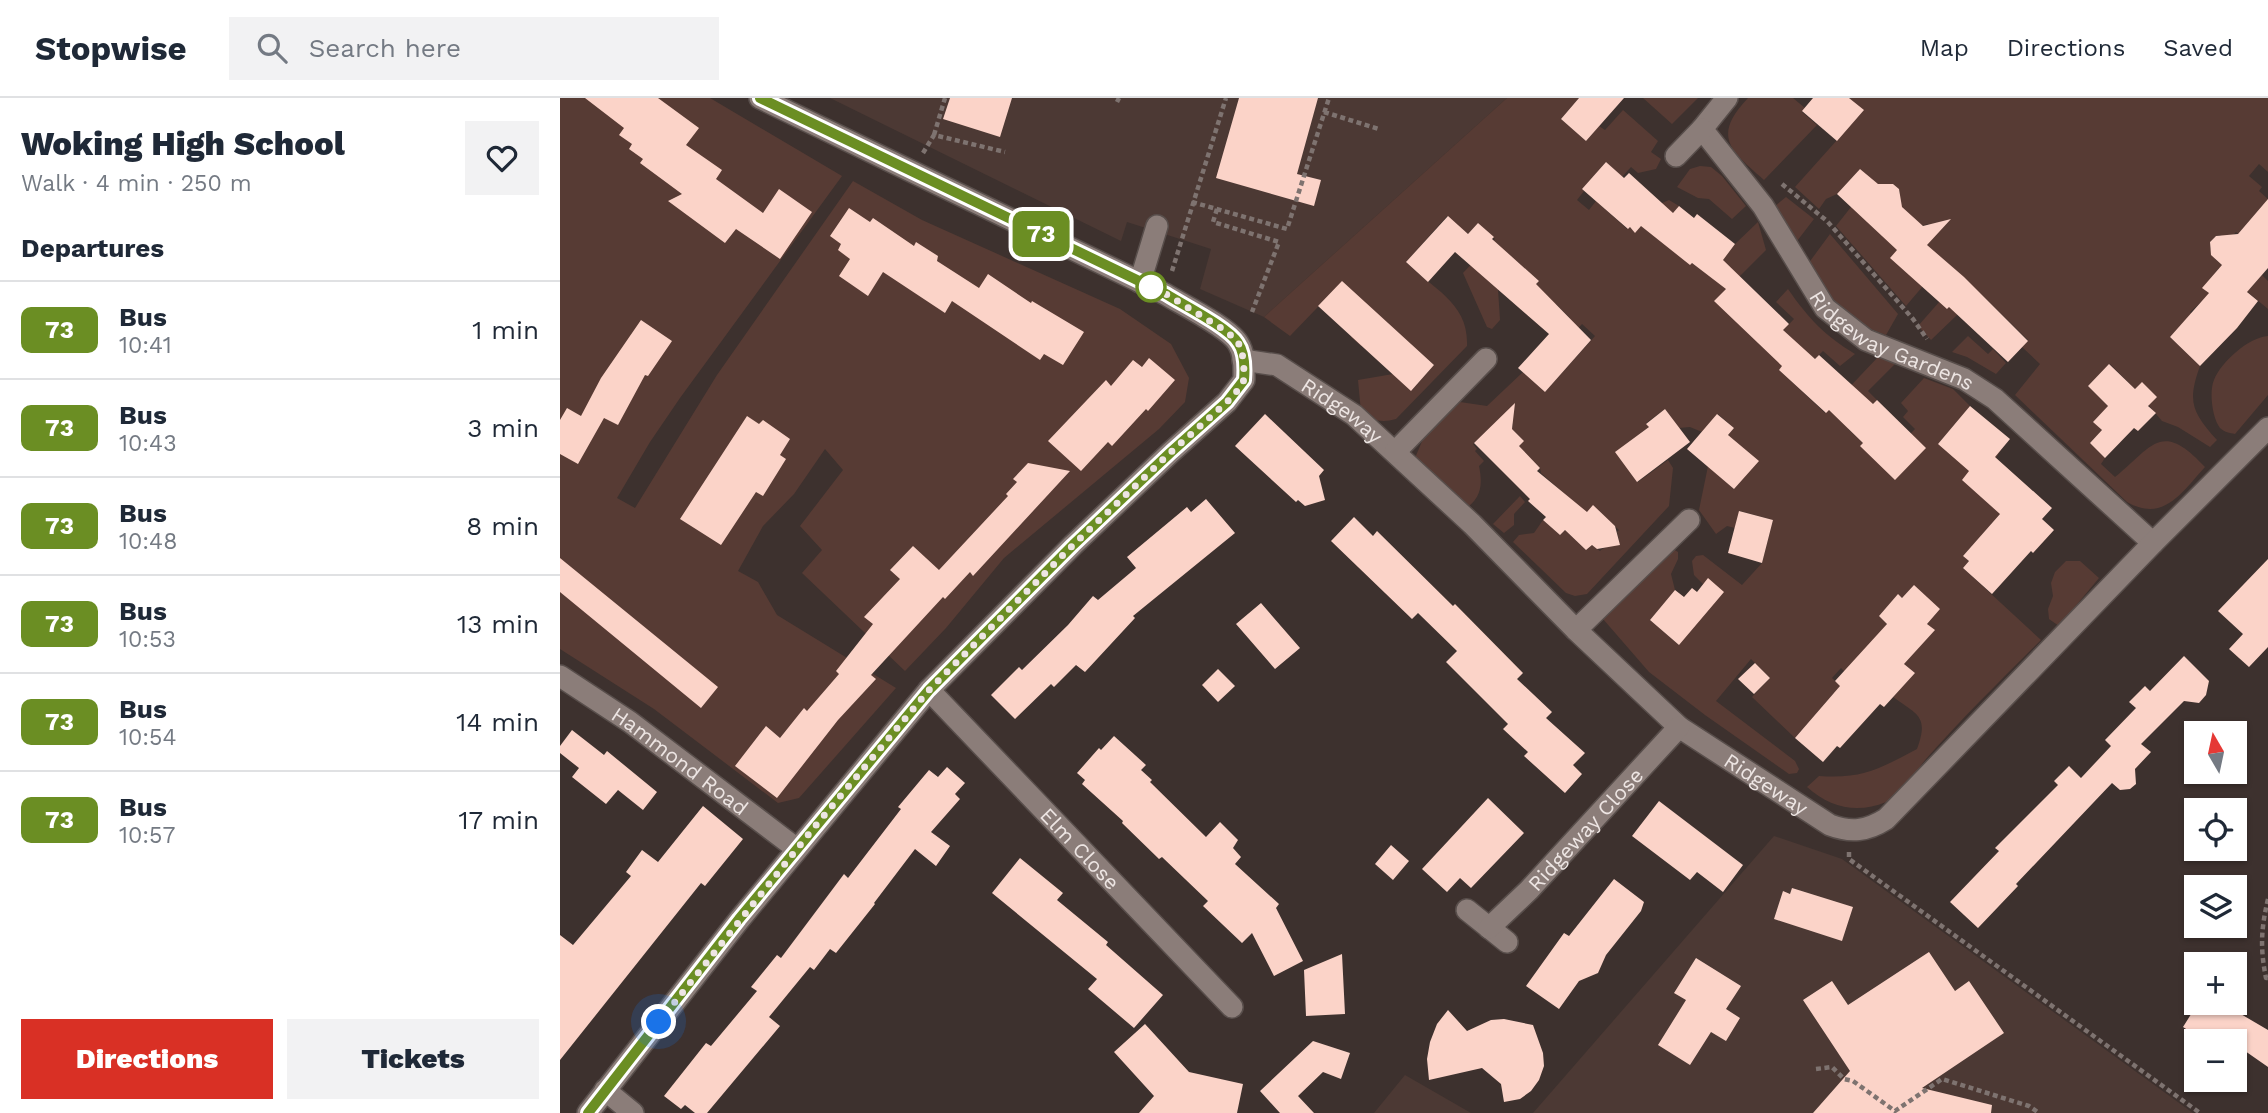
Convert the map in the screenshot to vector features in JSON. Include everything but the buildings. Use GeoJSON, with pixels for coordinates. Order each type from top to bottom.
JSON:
{"type":"FeatureCollection","features":[{"type":"Feature","properties":{"kind":"street"},"geometry":{"type":"LineString","coordinates":[[589,1113],[797,849],[929,690],[1073,545],[1227,402],[1244,380],[1242,351],[1237,340],[1166,294],[760,98]]}},
{"type":"Feature","properties":{"kind":"street"},"geometry":{"type":"LineString","coordinates":[[1676,156],[1727,98]]}},
{"type":"Feature","properties":{"kind":"street","name":"Ridgeway Gardens"},"geometry":{"type":"LineString","coordinates":[[1702,129],[1763,206],[1825,308],[1866,340],[1964,379],[1995,399],[2153,543]]}},
{"type":"Feature","properties":{"kind":"street"},"geometry":{"type":"LineString","coordinates":[[1140,282],[1157,226]]}},
{"type":"Feature","properties":{"kind":"street"},"geometry":{"type":"LineString","coordinates":[[1395,452],[1486,359]]}},
{"type":"Feature","properties":{"kind":"street","name":"Ridgeway"},"geometry":{"type":"LineString","coordinates":[[1243,360],[1277,365],[1354,415],[1472,524],[1576,630],[1679,727],[1830,825],[1849,830]]}},
{"type":"Feature","properties":{"kind":"street"},"geometry":{"type":"LineString","coordinates":[[1849,830],[1867,829],[1886,819],[2268,428]]}},
{"type":"Feature","properties":{"kind":"street"},"geometry":{"type":"LineString","coordinates":[[1576,630],[1689,520]]}},
{"type":"Feature","properties":{"kind":"street","name":"Hammond Road"},"geometry":{"type":"LineString","coordinates":[[560,676],[630,722],[797,849]]}},
{"type":"Feature","properties":{"kind":"street","name":"Elm Close"},"geometry":{"type":"LineString","coordinates":[[929,690],[1232,1007]]}},
{"type":"Feature","properties":{"kind":"street","name":"Ridgeway Close"},"geometry":{"type":"LineString","coordinates":[[1489,928],[1529,890],[1679,727]]}},
{"type":"Feature","properties":{"kind":"street"},"geometry":{"type":"LineString","coordinates":[[1467,910],[1507,942]]}},
{"type":"Feature","properties":{"kind":"street"},"geometry":{"type":"LineString","coordinates":[[605,1090],[633,1113]]}},
{"type":"Feature","properties":{"kind":"path"},"geometry":{"type":"LineString","coordinates":[[912,172],[934,135],[945,98]]}},
{"type":"Feature","properties":{"kind":"path"},"geometry":{"type":"LineString","coordinates":[[1166,294],[1226,98]]}},
{"type":"Feature","properties":{"kind":"path"},"geometry":{"type":"LineString","coordinates":[[1192,202],[1287,229],[1329,98]]}},
{"type":"Feature","properties":{"kind":"path"},"geometry":{"type":"LineString","coordinates":[[1324,112],[1379,129]]}},
{"type":"Feature","properties":{"kind":"path"},"geometry":{"type":"LineString","coordinates":[[934,135],[1005,152]]}},
{"type":"Feature","properties":{"kind":"path"},"geometry":{"type":"LineString","coordinates":[[1782,184],[1827,221],[1913,319],[1932,348]]}},
{"type":"Feature","properties":{"kind":"path"},"geometry":{"type":"LineString","coordinates":[[1217,209],[1213,222],[1279,242],[1252,312]]}},
{"type":"Feature","properties":{"kind":"path"},"geometry":{"type":"LineString","coordinates":[[1849,830],[1849,859],[2200,1113]]}},
{"type":"Feature","properties":{"kind":"path"},"geometry":{"type":"LineString","coordinates":[[2268,899],[2261,939],[2261,954],[2268,978]]}},
{"type":"Feature","properties":{"kind":"path"},"geometry":{"type":"LineString","coordinates":[[1816,1069],[1832,1067],[1844,1079],[1853,1081],[1895,1111],[1942,1079],[2029,1106],[2039,1113]]}},
{"type":"Feature","properties":{"kind":"shaded area"},"geometry":{"type":"Polygon","coordinates":[[[560,98],[710,98],[842,176],[650,442],[617,498],[635,508],[717,375],[853,181],[922,220],[1120,309],[1171,344],[1189,378],[1185,402],[1159,429],[1004,558],[946,628],[905,671],[802,573],[822,550],[800,526],[843,470],[825,449],[794,494],[763,526],[738,571],[758,582],[777,615],[896,688],[799,798],[778,803],[654,709],[560,649],[560,98]]]}},
{"type":"Feature","properties":{"kind":"shaded area"},"geometry":{"type":"Polygon","coordinates":[[[830,98],[1507,98],[1264,317],[1200,289],[1211,249],[1127,222],[1121,241],[830,98]]]}},
{"type":"Feature","properties":{"kind":"shaded area"},"geometry":{"type":"Polygon","coordinates":[[[1507,98],[1579,98],[1561,119],[1586,141],[1599,126],[1605,130],[1623,110],[1658,141],[1651,152],[1661,159],[1656,169],[1638,173],[1631,167],[1622,177],[1606,162],[1582,189],[1584,191],[1577,200],[1589,210],[1596,201],[1627,229],[1630,227],[1635,232],[1662,203],[1669,200],[1679,206],[1655,237],[1710,276],[1735,244],[1758,222],[1766,250],[1715,301],[1765,349],[1794,319],[1776,302],[1788,289],[1818,326],[1855,354],[1840,366],[1823,351],[1815,359],[1800,347],[1779,370],[1825,413],[1878,357],[1896,363],[1868,391],[1877,400],[1848,429],[1863,443],[1908,436],[1915,429],[1903,417],[1908,411],[1901,403],[1924,378],[1953,389],[1970,406],[1938,444],[1993,443],[2001,450],[1996,458],[2000,514],[1963,556],[1969,561],[1963,568],[2041,640],[1926,759],[1903,789],[1886,802],[1865,808],[1845,807],[1825,800],[1807,787],[1819,776],[1848,776],[1870,771],[1917,749],[1922,729],[1919,717],[1893,697],[1915,673],[1904,664],[1934,630],[1927,624],[1940,609],[1914,586],[1902,598],[1898,595],[1879,616],[1887,624],[1847,674],[1841,668],[1832,678],[1867,711],[1862,716],[1834,693],[1795,738],[1752,697],[1770,678],[1751,659],[1716,701],[1795,761],[1799,769],[1797,773],[1789,774],[1649,672],[1603,619],[1670,547],[1678,552],[1678,559],[1671,574],[1675,590],[1650,620],[1679,645],[1703,584],[1694,575],[1692,561],[1696,556],[1703,555],[1742,585],[1762,563],[1773,520],[1740,511],[1735,528],[1727,526],[1716,534],[1699,510],[1708,466],[1734,489],[1758,461],[1728,435],[1734,428],[1718,414],[1702,432],[1690,427],[1679,428],[1665,409],[1646,423],[1649,427],[1616,452],[1638,482],[1668,460],[1673,468],[1669,506],[1587,594],[1575,596],[1566,593],[1513,542],[1519,535],[1534,533],[1543,520],[1560,535],[1565,530],[1586,550],[1592,545],[1600,551],[1619,540],[1619,530],[1593,506],[1584,516],[1566,495],[1541,473],[1540,468],[1519,446],[1523,440],[1512,429],[1513,424],[1508,419],[1500,418],[1473,444],[1477,449],[1475,451],[1484,461],[1479,466],[1481,480],[1477,496],[1464,510],[1415,458],[1423,439],[1460,402],[1487,406],[1523,372],[1545,392],[1595,336],[1582,324],[1571,336],[1561,327],[1570,318],[1557,305],[1531,290],[1539,281],[1505,251],[1483,276],[1498,289],[1500,320],[1492,329],[1487,327],[1463,273],[1495,239],[1478,223],[1468,234],[1447,216],[1406,262],[1455,307],[1466,331],[1467,346],[1396,419],[1378,420],[1361,412],[1358,380],[1393,374],[1412,390],[1434,365],[1384,320],[1361,346],[1351,337],[1374,312],[1342,282],[1290,336],[1264,317],[1507,98]]]}},
{"type":"Feature","properties":{"kind":"shaded area"},"geometry":{"type":"Polygon","coordinates":[[[1643,98],[1698,98],[1672,124],[1643,98]]]}},
{"type":"Feature","properties":{"kind":"shaded area"},"geometry":{"type":"Polygon","coordinates":[[[1748,98],[1793,98],[1805,108],[1802,112],[1817,125],[1764,180],[1735,152],[1728,133],[1730,123],[1748,98]]]}},
{"type":"Feature","properties":{"kind":"shaded area"},"geometry":{"type":"Polygon","coordinates":[[[1849,98],[2268,98],[2268,172],[2259,164],[2249,176],[2262,187],[2259,191],[2268,199],[2268,209],[2263,205],[2238,234],[2236,232],[2228,241],[2220,235],[2216,236],[2210,242],[2210,249],[2218,255],[2215,259],[2250,289],[2262,275],[2268,281],[2268,309],[2219,268],[2203,288],[2210,294],[2190,312],[2199,322],[2170,337],[2200,366],[2194,389],[2194,406],[2202,422],[2217,440],[2210,447],[2178,427],[2162,421],[2110,364],[2088,386],[2108,406],[2094,422],[2102,430],[2090,443],[2105,458],[2101,464],[2115,477],[2157,443],[2167,441],[2178,444],[2205,467],[2180,495],[2162,507],[2152,509],[2140,508],[2127,502],[2015,395],[2040,364],[2022,347],[2028,340],[1980,293],[1931,340],[1918,326],[1940,301],[1927,245],[1934,229],[1928,224],[1921,226],[1923,286],[1906,306],[1836,226],[1851,207],[1894,200],[1900,194],[1893,184],[1883,190],[1860,169],[1837,194],[1826,199],[1819,209],[1795,187],[1863,111],[1849,98]]]}},
{"type":"Feature","properties":{"kind":"shaded area"},"geometry":{"type":"Polygon","coordinates":[[[1711,167],[1722,176],[1746,206],[1732,219],[1709,199],[1698,198],[1677,187],[1690,169],[1711,167]]]}},
{"type":"Feature","properties":{"kind":"shaded area"},"geometry":{"type":"Polygon","coordinates":[[[1786,197],[1814,219],[1794,245],[1770,210],[1786,197]]]}},
{"type":"Feature","properties":{"kind":"shaded area"},"geometry":{"type":"Polygon","coordinates":[[[1830,234],[1898,314],[1886,335],[1848,320],[1805,268],[1830,234]]]}},
{"type":"Feature","properties":{"kind":"shaded area"},"geometry":{"type":"Polygon","coordinates":[[[1968,336],[1988,354],[1993,349],[2006,363],[1996,374],[1967,357],[1952,352],[1968,336]]]}},
{"type":"Feature","properties":{"kind":"shaded area"},"geometry":{"type":"Polygon","coordinates":[[[2268,336],[2268,395],[2235,434],[2225,431],[2217,424],[2213,411],[2214,380],[2236,352],[2261,337],[2268,336]]]}},
{"type":"Feature","properties":{"kind":"shaded area"},"geometry":{"type":"Polygon","coordinates":[[[1520,496],[1525,502],[1514,514],[1514,525],[1504,533],[1493,524],[1520,496]]]}},
{"type":"Feature","properties":{"kind":"shaded area"},"geometry":{"type":"Polygon","coordinates":[[[2066,561],[2080,561],[2099,578],[2059,626],[2049,619],[2048,609],[2053,596],[2051,583],[2055,572],[2066,561]]]}},
{"type":"Feature","properties":{"kind":"shaded area"},"geometry":{"type":"Polygon","coordinates":[[[1774,836],[1842,859],[2193,1113],[1533,1113],[1774,836]]]}},
{"type":"Feature","properties":{"kind":"shaded area"},"geometry":{"type":"Polygon","coordinates":[[[1405,1075],[1471,1113],[1374,1113],[1405,1075]]]}},
{"type":"Feature","properties":{"kind":"bus line","name":"73"},"geometry":{"type":"LineString","coordinates":[[588,1113],[739,919],[929,690],[1073,545],[1227,402],[1244,380],[1242,351],[1237,340],[1166,294],[760,98]]}},
{"type":"Feature","properties":{"kind":"route"},"geometry":{"type":"LineString","coordinates":[[659,1022],[739,919],[929,690],[1073,545],[1237,391],[1244,380],[1242,351],[1237,340],[1166,294],[1140,282],[1151,287]]}}]}
